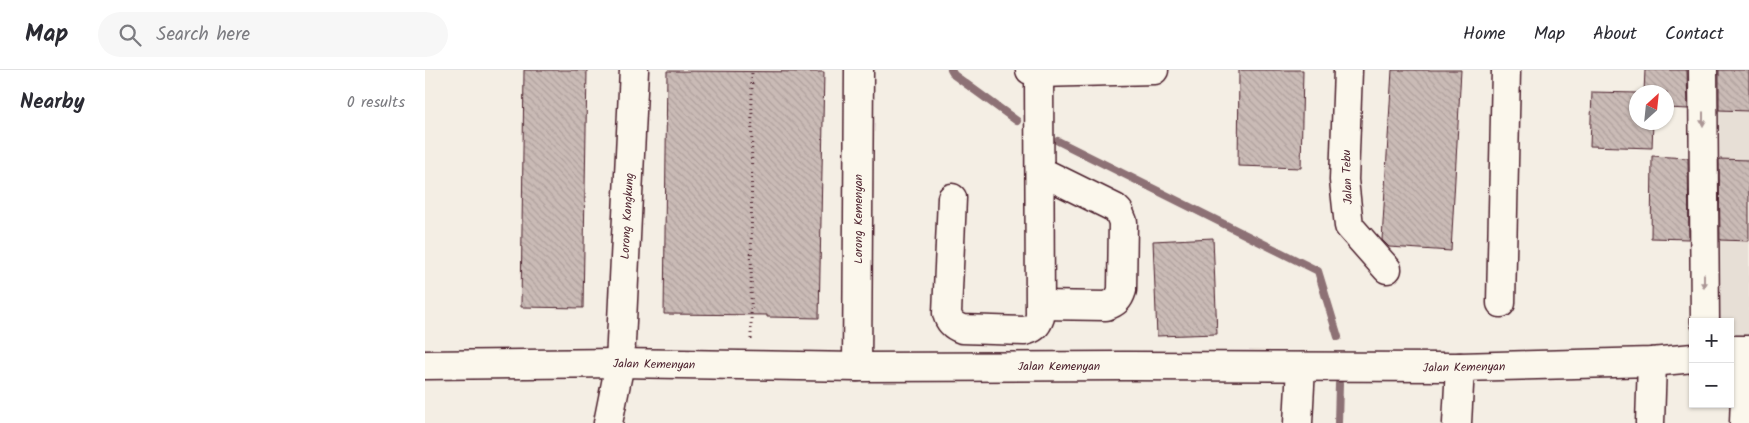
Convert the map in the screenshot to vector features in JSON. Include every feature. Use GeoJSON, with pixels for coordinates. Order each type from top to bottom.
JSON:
{"type":"FeatureCollection","features":[{"type":"Feature","properties":{"kind":"street","name":"Lorong Kangkung"},"geometry":{"type":"LineString","coordinates":[[608,423],[620,363],[634,70]]}},
{"type":"Feature","properties":{"kind":"street","name":"Lorong Kemenyan"},"geometry":{"type":"LineString","coordinates":[[857,367],[859,70]]}},
{"type":"Feature","properties":{"kind":"street"},"geometry":{"type":"LineString","coordinates":[[952,198],[947,313],[949,321],[955,327],[963,329],[1024,331],[1032,329],[1038,324],[1041,305],[1040,171],[1035,72],[1154,70]]}},
{"type":"Feature","properties":{"kind":"street","name":"Jalan Tebu"},"geometry":{"type":"LineString","coordinates":[[1348,70],[1344,180],[1349,226],[1387,269]]}},
{"type":"Feature","properties":{"kind":"street"},"geometry":{"type":"LineString","coordinates":[[1501,303],[1506,70]]}},
{"type":"Feature","properties":{"kind":"street"},"geometry":{"type":"LineString","coordinates":[[1703,70],[1705,318]]}},
{"type":"Feature","properties":{"kind":"street"},"geometry":{"type":"LineString","coordinates":[[1040,171],[1115,208],[1123,222],[1122,290],[1120,298],[1114,304],[1106,306],[1041,305]]}},
{"type":"Feature","properties":{"kind":"street","name":"Jalan Kemenyan"},"geometry":{"type":"LineString","coordinates":[[425,365],[620,363],[857,367],[1460,368],[1689,359]]}},
{"type":"Feature","properties":{"kind":"street"},"geometry":{"type":"LineString","coordinates":[[1650,423],[1652,362]]}},
{"type":"Feature","properties":{"kind":"street"},"geometry":{"type":"LineString","coordinates":[[1741,362],[1744,423]]}},
{"type":"Feature","properties":{"kind":"street"},"geometry":{"type":"LineString","coordinates":[[1297,423],[1301,367]]}},
{"type":"Feature","properties":{"kind":"street"},"geometry":{"type":"LineString","coordinates":[[1457,423],[1460,368]]}},
{"type":"Feature","properties":{"kind":"path"},"geometry":{"type":"LineString","coordinates":[[751,70],[751,365]]}},
{"type":"Feature","properties":{"kind":"shaded area"},"geometry":{"type":"Polygon","coordinates":[[[1710,70],[1749,70],[1749,340],[1734,340],[1734,318],[1711,318],[1710,70]]]}},
{"type":"Feature","properties":{"kind":"building"},"geometry":{"type":"Polygon","coordinates":[[[524,70],[587,70],[583,308],[521,307],[524,70]]]}},
{"type":"Feature","properties":{"kind":"building"},"geometry":{"type":"Polygon","coordinates":[[[1239,70],[1303,70],[1301,168],[1238,166],[1239,70]]]}},
{"type":"Feature","properties":{"kind":"building"},"geometry":{"type":"Polygon","coordinates":[[[1392,70],[1461,70],[1451,251],[1389,247],[1382,240],[1392,70]]]}},
{"type":"Feature","properties":{"kind":"building"},"geometry":{"type":"Polygon","coordinates":[[[1645,70],[1687,70],[1688,109],[1674,108],[1674,85],[1644,85],[1645,70]]]}},
{"type":"Feature","properties":{"kind":"building"},"geometry":{"type":"Polygon","coordinates":[[[1719,70],[1749,70],[1749,111],[1719,110],[1719,70]]]}},
{"type":"Feature","properties":{"kind":"building"},"geometry":{"type":"Polygon","coordinates":[[[667,71],[824,72],[819,318],[767,317],[767,315],[664,314],[667,71]]]}},
{"type":"Feature","properties":{"kind":"building"},"geometry":{"type":"Polygon","coordinates":[[[1592,92],[1629,93],[1629,130],[1653,130],[1652,148],[1590,146],[1592,92]]]}},
{"type":"Feature","properties":{"kind":"building"},"geometry":{"type":"Polygon","coordinates":[[[1652,156],[1688,158],[1689,239],[1651,238],[1652,156]]]}},
{"type":"Feature","properties":{"kind":"building"},"geometry":{"type":"Polygon","coordinates":[[[1719,159],[1749,160],[1749,241],[1720,240],[1719,159]]]}},
{"type":"Feature","properties":{"kind":"building"},"geometry":{"type":"Polygon","coordinates":[[[1213,238],[1217,334],[1157,336],[1153,241],[1213,238]]]}},
{"type":"Feature","properties":{"kind":"waterway"},"geometry":{"type":"LineString","coordinates":[[951,70],[954,75],[1017,121]]}},
{"type":"Feature","properties":{"kind":"waterway"},"geometry":{"type":"LineString","coordinates":[[1058,141],[1318,271],[1338,337]]}},
{"type":"Feature","properties":{"kind":"waterway"},"geometry":{"type":"LineString","coordinates":[[1338,423],[1339,384]]}}]}
